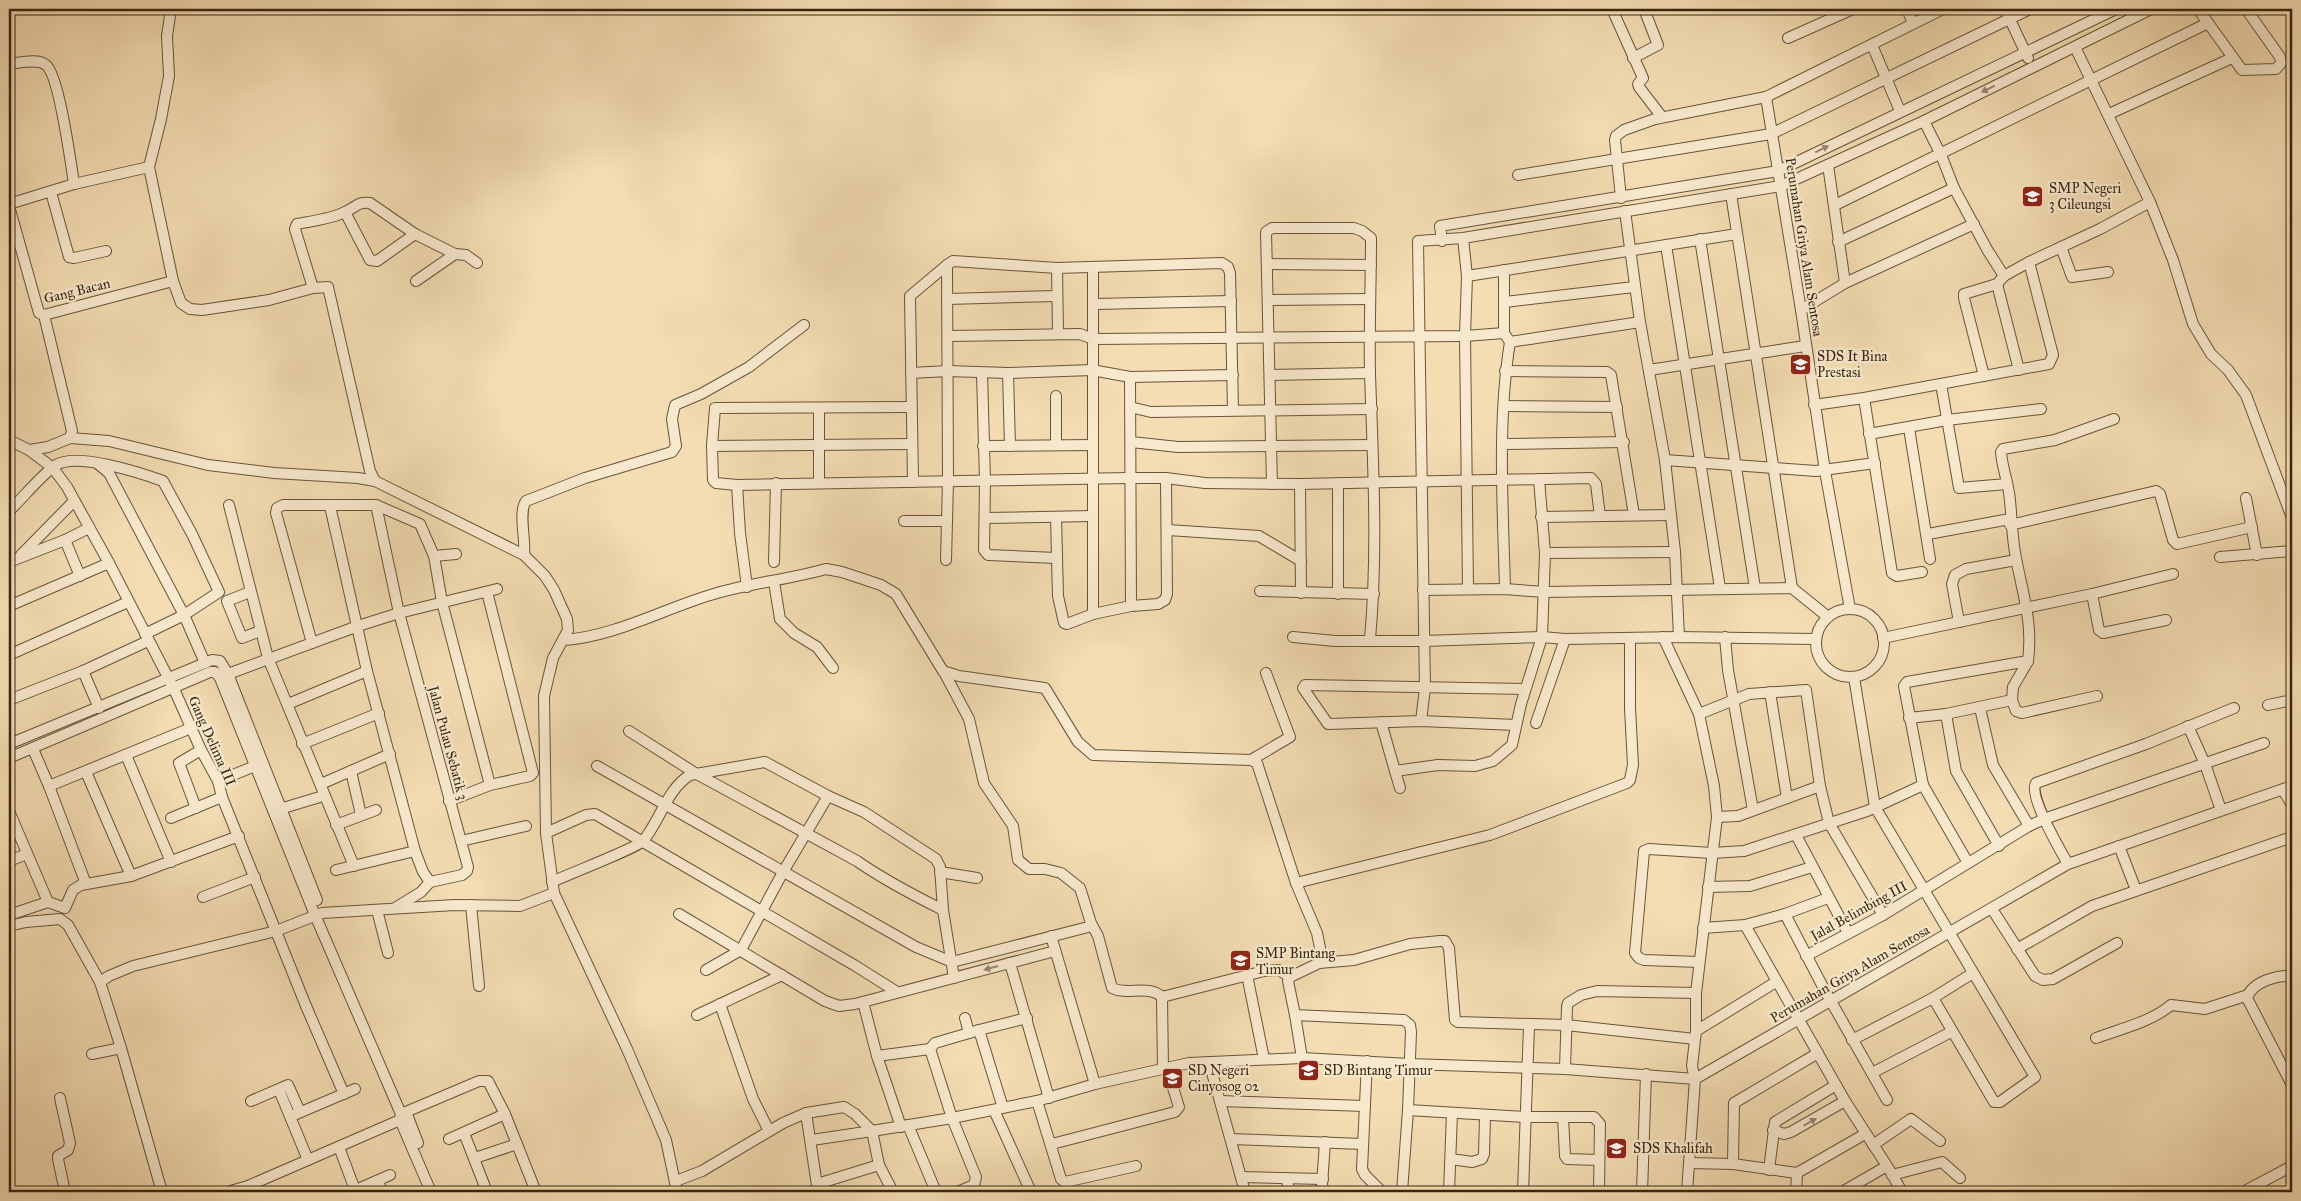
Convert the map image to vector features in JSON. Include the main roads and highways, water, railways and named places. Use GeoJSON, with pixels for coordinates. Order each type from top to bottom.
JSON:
{"type":"FeatureCollection","features":[{"type":"Feature","properties":{"kind":"place","name":"SMP Negeri 3 Cileungsi"},"geometry":{"type":"Point","coordinates":[2033,196]}},
{"type":"Feature","properties":{"kind":"place","name":"SDS It Bina Prestasi"},"geometry":{"type":"Point","coordinates":[1801,364]}},
{"type":"Feature","properties":{"kind":"place","name":"SMP Bintang Timur"},"geometry":{"type":"Point","coordinates":[1240,961]}},
{"type":"Feature","properties":{"kind":"place","name":"SD Bintang Timur"},"geometry":{"type":"Point","coordinates":[1308,1070]}},
{"type":"Feature","properties":{"kind":"place","name":"SD Negeri Cinyosog 02"},"geometry":{"type":"Point","coordinates":[1172,1078]}},
{"type":"Feature","properties":{"kind":"place","name":"SDS Khalifah"},"geometry":{"type":"Point","coordinates":[1617,1148]}}]}
